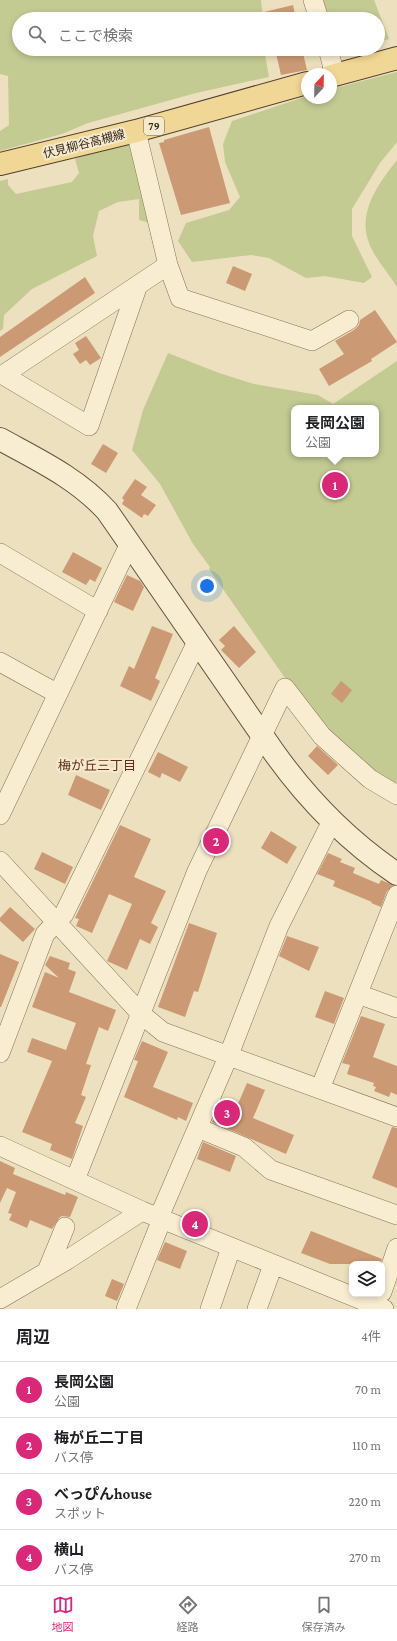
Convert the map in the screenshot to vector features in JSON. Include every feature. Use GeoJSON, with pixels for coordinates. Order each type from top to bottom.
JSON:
{"type":"FeatureCollection","features":[{"type":"Feature","properties":{"kind":"main road"},"geometry":{"type":"LineString","coordinates":[[337,74],[397,58]]}},
{"type":"Feature","properties":{"kind":"main road","name":"伏見柳谷高槻線"},"geometry":{"type":"LineString","coordinates":[[0,164],[136,131],[301,85]]}},
{"type":"Feature","properties":{"kind":"street"},"geometry":{"type":"LineString","coordinates":[[313,0],[317,12]]}},
{"type":"Feature","properties":{"kind":"street"},"geometry":{"type":"LineString","coordinates":[[329,56],[332,68]]}},
{"type":"Feature","properties":{"kind":"street"},"geometry":{"type":"LineString","coordinates":[[136,131],[168,265],[180,298],[312,341],[349,320]]}},
{"type":"Feature","properties":{"kind":"street"},"geometry":{"type":"LineString","coordinates":[[138,285],[89,426],[3,375],[68,332],[138,285],[168,265]]}},
{"type":"Feature","properties":{"kind":"street"},"geometry":{"type":"LineString","coordinates":[[0,439],[82,486],[107,511],[294,780],[332,821],[366,851],[397,874]]}},
{"type":"Feature","properties":{"kind":"street"},"geometry":{"type":"LineString","coordinates":[[0,815],[130,542]]}},
{"type":"Feature","properties":{"kind":"street"},"geometry":{"type":"LineString","coordinates":[[0,553],[98,611]]}},
{"type":"Feature","properties":{"kind":"street"},"geometry":{"type":"LineString","coordinates":[[0,1053],[45,934],[64,914],[198,642]]}},
{"type":"Feature","properties":{"kind":"street"},"geometry":{"type":"LineString","coordinates":[[0,662],[58,694]]}},
{"type":"Feature","properties":{"kind":"street"},"geometry":{"type":"LineString","coordinates":[[75,1180],[197,871],[285,688],[322,736],[370,779],[397,795]]}},
{"type":"Feature","properties":{"kind":"street"},"geometry":{"type":"LineString","coordinates":[[126,1309],[154,1216],[198,1128],[279,926],[332,821]]}},
{"type":"Feature","properties":{"kind":"street"},"geometry":{"type":"LineString","coordinates":[[0,861],[141,1014],[163,1032],[397,1117]]}},
{"type":"Feature","properties":{"kind":"street"},"geometry":{"type":"LineString","coordinates":[[320,1089],[397,895]]}},
{"type":"Feature","properties":{"kind":"street"},"geometry":{"type":"LineString","coordinates":[[358,994],[397,1008]]}},
{"type":"Feature","properties":{"kind":"street"},"geometry":{"type":"LineString","coordinates":[[198,1128],[244,1147],[271,1170],[397,1215]]}},
{"type":"Feature","properties":{"kind":"street"},"geometry":{"type":"LineString","coordinates":[[0,1146],[154,1216],[273,1265],[381,1300],[397,1248]]}},
{"type":"Feature","properties":{"kind":"street"},"geometry":{"type":"LineString","coordinates":[[0,1299],[47,1272],[154,1216]]}},
{"type":"Feature","properties":{"kind":"street"},"geometry":{"type":"LineString","coordinates":[[47,1272],[65,1227]]}},
{"type":"Feature","properties":{"kind":"street"},"geometry":{"type":"LineString","coordinates":[[210,1309],[231,1248]]}},
{"type":"Feature","properties":{"kind":"street"},"geometry":{"type":"LineString","coordinates":[[257,1309],[273,1265]]}},
{"type":"Feature","properties":{"kind":"green space"},"geometry":{"type":"Polygon","coordinates":[[[0,0],[261,0],[262,12],[12,12],[12,56],[265,56],[269,77],[196,93],[88,123],[62,134],[0,151],[0,131],[9,125],[8,76],[0,74],[0,0]]]}},
{"type":"Feature","properties":{"kind":"green space"},"geometry":{"type":"Polygon","coordinates":[[[321,0],[374,0],[379,12],[325,12],[321,0]]]}},
{"type":"Feature","properties":{"kind":"green space"},"geometry":{"type":"Polygon","coordinates":[[[385,29],[389,39],[385,40],[385,29]]]}},
{"type":"Feature","properties":{"kind":"green space"},"geometry":{"type":"Polygon","coordinates":[[[397,72],[397,142],[380,163],[352,209],[352,236],[372,277],[364,283],[325,276],[306,278],[269,258],[251,255],[192,262],[178,241],[186,223],[229,210],[240,197],[225,162],[223,144],[232,121],[301,98],[301,104],[337,104],[337,87],[397,72]]]}},
{"type":"Feature","properties":{"kind":"green space"},"geometry":{"type":"Polygon","coordinates":[[[129,144],[150,223],[139,220],[139,199],[118,202],[99,211],[93,236],[97,256],[32,289],[4,315],[3,329],[0,331],[0,181],[8,179],[8,185],[16,194],[72,182],[79,173],[75,159],[102,149],[129,144]]]}},
{"type":"Feature","properties":{"kind":"green space"},"geometry":{"type":"Polygon","coordinates":[[[397,160],[397,287],[371,248],[366,231],[366,220],[368,209],[377,188],[397,160]]]}},
{"type":"Feature","properties":{"kind":"green space"},"geometry":{"type":"Polygon","coordinates":[[[168,353],[219,373],[254,384],[318,395],[333,404],[397,361],[397,779],[395,785],[379,777],[329,734],[301,701],[209,569],[210,567],[193,544],[160,484],[132,450],[143,410],[168,353]]]}},
{"type":"Feature","properties":{"kind":"building"},"geometry":{"type":"Polygon","coordinates":[[[293,5],[294,12],[264,12],[293,5]]]}},
{"type":"Feature","properties":{"kind":"building"},"geometry":{"type":"Polygon","coordinates":[[[277,56],[304,56],[307,68],[301,68],[301,71],[281,75],[277,56]]]}},
{"type":"Feature","properties":{"kind":"building"},"geometry":{"type":"Polygon","coordinates":[[[209,127],[230,203],[181,215],[159,143],[164,142],[164,140],[209,127]]]}},
{"type":"Feature","properties":{"kind":"building"},"geometry":{"type":"Polygon","coordinates":[[[233,266],[252,274],[245,291],[226,283],[233,266]]]}},
{"type":"Feature","properties":{"kind":"building"},"geometry":{"type":"Polygon","coordinates":[[[85,277],[95,293],[0,357],[0,337],[85,277]]]}},
{"type":"Feature","properties":{"kind":"building"},"geometry":{"type":"Polygon","coordinates":[[[375,310],[397,342],[371,359],[372,361],[329,386],[319,369],[344,354],[335,341],[354,330],[359,325],[360,320],[375,310]]]}},
{"type":"Feature","properties":{"kind":"building"},"geometry":{"type":"Polygon","coordinates":[[[86,336],[101,358],[90,365],[86,360],[80,364],[73,354],[79,350],[75,343],[86,336]]]}},
{"type":"Feature","properties":{"kind":"building"},"geometry":{"type":"Polygon","coordinates":[[[103,444],[118,453],[106,473],[91,464],[103,444]]]}},
{"type":"Feature","properties":{"kind":"building"},"geometry":{"type":"Polygon","coordinates":[[[135,479],[147,487],[141,495],[156,505],[148,516],[144,514],[142,518],[122,504],[124,500],[122,498],[135,479]]]}},
{"type":"Feature","properties":{"kind":"building"},"geometry":{"type":"Polygon","coordinates":[[[73,552],[102,568],[95,582],[90,579],[86,585],[62,572],[73,552]]]}},
{"type":"Feature","properties":{"kind":"building"},"geometry":{"type":"Polygon","coordinates":[[[127,575],[140,581],[144,587],[133,611],[114,602],[127,575]]]}},
{"type":"Feature","properties":{"kind":"building"},"geometry":{"type":"Polygon","coordinates":[[[152,626],[173,634],[155,678],[160,681],[151,701],[120,686],[129,666],[134,669],[152,626]]]}},
{"type":"Feature","properties":{"kind":"building"},"geometry":{"type":"Polygon","coordinates":[[[234,626],[256,652],[239,668],[221,650],[225,646],[219,640],[234,626]]]}},
{"type":"Feature","properties":{"kind":"building"},"geometry":{"type":"Polygon","coordinates":[[[341,681],[352,690],[342,703],[331,694],[341,681]]]}},
{"type":"Feature","properties":{"kind":"building"},"geometry":{"type":"Polygon","coordinates":[[[317,746],[338,765],[328,775],[308,756],[317,746]]]}},
{"type":"Feature","properties":{"kind":"building"},"geometry":{"type":"Polygon","coordinates":[[[158,752],[188,767],[180,782],[162,773],[160,778],[148,772],[158,752]]]}},
{"type":"Feature","properties":{"kind":"building"},"geometry":{"type":"Polygon","coordinates":[[[76,775],[110,790],[101,810],[68,795],[76,775]]]}},
{"type":"Feature","properties":{"kind":"building"},"geometry":{"type":"Polygon","coordinates":[[[120,825],[151,839],[134,877],[166,891],[151,923],[158,927],[150,944],[140,939],[127,970],[107,961],[132,904],[109,894],[92,933],[76,926],[79,919],[75,918],[120,825]]]}},
{"type":"Feature","properties":{"kind":"building"},"geometry":{"type":"Polygon","coordinates":[[[271,831],[297,847],[287,864],[261,848],[271,831]]]}},
{"type":"Feature","properties":{"kind":"building"},"geometry":{"type":"Polygon","coordinates":[[[42,852],[73,867],[65,884],[34,869],[42,852]]]}},
{"type":"Feature","properties":{"kind":"building"},"geometry":{"type":"Polygon","coordinates":[[[328,853],[342,859],[340,862],[355,868],[353,873],[379,884],[381,880],[393,885],[387,891],[381,907],[333,886],[335,881],[317,874],[328,853]]]}},
{"type":"Feature","properties":{"kind":"building"},"geometry":{"type":"Polygon","coordinates":[[[10,907],[35,929],[23,942],[0,921],[0,918],[10,907]]]}},
{"type":"Feature","properties":{"kind":"building"},"geometry":{"type":"Polygon","coordinates":[[[189,923],[217,933],[198,992],[194,991],[185,1017],[158,1007],[189,923]]]}},
{"type":"Feature","properties":{"kind":"building"},"geometry":{"type":"Polygon","coordinates":[[[287,936],[319,947],[309,971],[279,956],[287,936]]]}},
{"type":"Feature","properties":{"kind":"building"},"geometry":{"type":"Polygon","coordinates":[[[0,954],[19,962],[1,1007],[0,1007],[0,954]]]}},
{"type":"Feature","properties":{"kind":"building"},"geometry":{"type":"Polygon","coordinates":[[[50,956],[70,963],[68,969],[76,972],[69,992],[116,1010],[108,1031],[99,1027],[86,1064],[91,1065],[81,1095],[86,1097],[75,1123],[83,1126],[72,1159],[50,1150],[52,1144],[22,1132],[52,1061],[27,1052],[32,1038],[66,1050],[76,1023],[32,1007],[45,972],[59,978],[45,965],[50,956]]]}},
{"type":"Feature","properties":{"kind":"building"},"geometry":{"type":"Polygon","coordinates":[[[325,991],[344,998],[334,1024],[315,1017],[325,991]]]}},
{"type":"Feature","properties":{"kind":"building"},"geometry":{"type":"Polygon","coordinates":[[[361,1016],[385,1024],[373,1057],[397,1066],[397,1095],[391,1092],[389,1097],[374,1091],[376,1087],[373,1086],[374,1083],[347,1074],[350,1065],[342,1063],[361,1016]]]}},
{"type":"Feature","properties":{"kind":"building"},"geometry":{"type":"Polygon","coordinates":[[[142,1041],[168,1052],[153,1087],[193,1103],[186,1121],[178,1117],[177,1120],[124,1097],[138,1061],[134,1060],[142,1041]]]}},
{"type":"Feature","properties":{"kind":"building"},"geometry":{"type":"Polygon","coordinates":[[[247,1083],[265,1090],[253,1118],[294,1135],[286,1154],[212,1122],[222,1100],[237,1106],[247,1083]]]}},
{"type":"Feature","properties":{"kind":"building"},"geometry":{"type":"Polygon","coordinates":[[[392,1127],[397,1128],[397,1188],[372,1178],[392,1127]]]}},
{"type":"Feature","properties":{"kind":"building"},"geometry":{"type":"Polygon","coordinates":[[[203,1142],[236,1156],[230,1172],[197,1159],[203,1142]]]}},
{"type":"Feature","properties":{"kind":"building"},"geometry":{"type":"Polygon","coordinates":[[[0,1161],[15,1168],[13,1174],[65,1195],[66,1192],[78,1197],[70,1217],[62,1216],[59,1218],[52,1229],[30,1220],[27,1228],[9,1220],[12,1214],[8,1213],[16,1192],[7,1188],[0,1203],[0,1161]]]}},
{"type":"Feature","properties":{"kind":"building"},"geometry":{"type":"Polygon","coordinates":[[[311,1231],[382,1259],[381,1261],[349,1261],[349,1264],[330,1264],[301,1253],[311,1231]]]}},
{"type":"Feature","properties":{"kind":"building"},"geometry":{"type":"Polygon","coordinates":[[[165,1242],[187,1251],[180,1269],[157,1260],[165,1242]]]}},
{"type":"Feature","properties":{"kind":"building"},"geometry":{"type":"Polygon","coordinates":[[[112,1279],[124,1284],[117,1301],[105,1296],[112,1279]]]}},
{"type":"Feature","properties":{"kind":"place","name":"長岡公園"},"geometry":{"type":"Point","coordinates":[335,485]}},
{"type":"Feature","properties":{"kind":"place","name":"梅が丘二丁目"},"geometry":{"type":"Point","coordinates":[216,841]}},
{"type":"Feature","properties":{"kind":"place","name":"べっぴんhouse"},"geometry":{"type":"Point","coordinates":[227,1113]}},
{"type":"Feature","properties":{"kind":"place","name":"横山"},"geometry":{"type":"Point","coordinates":[195,1224]}},
{"type":"Feature","properties":{"kind":"district","name":"梅が丘三丁目"},"geometry":{"type":"Point","coordinates":[97,765]}}]}
